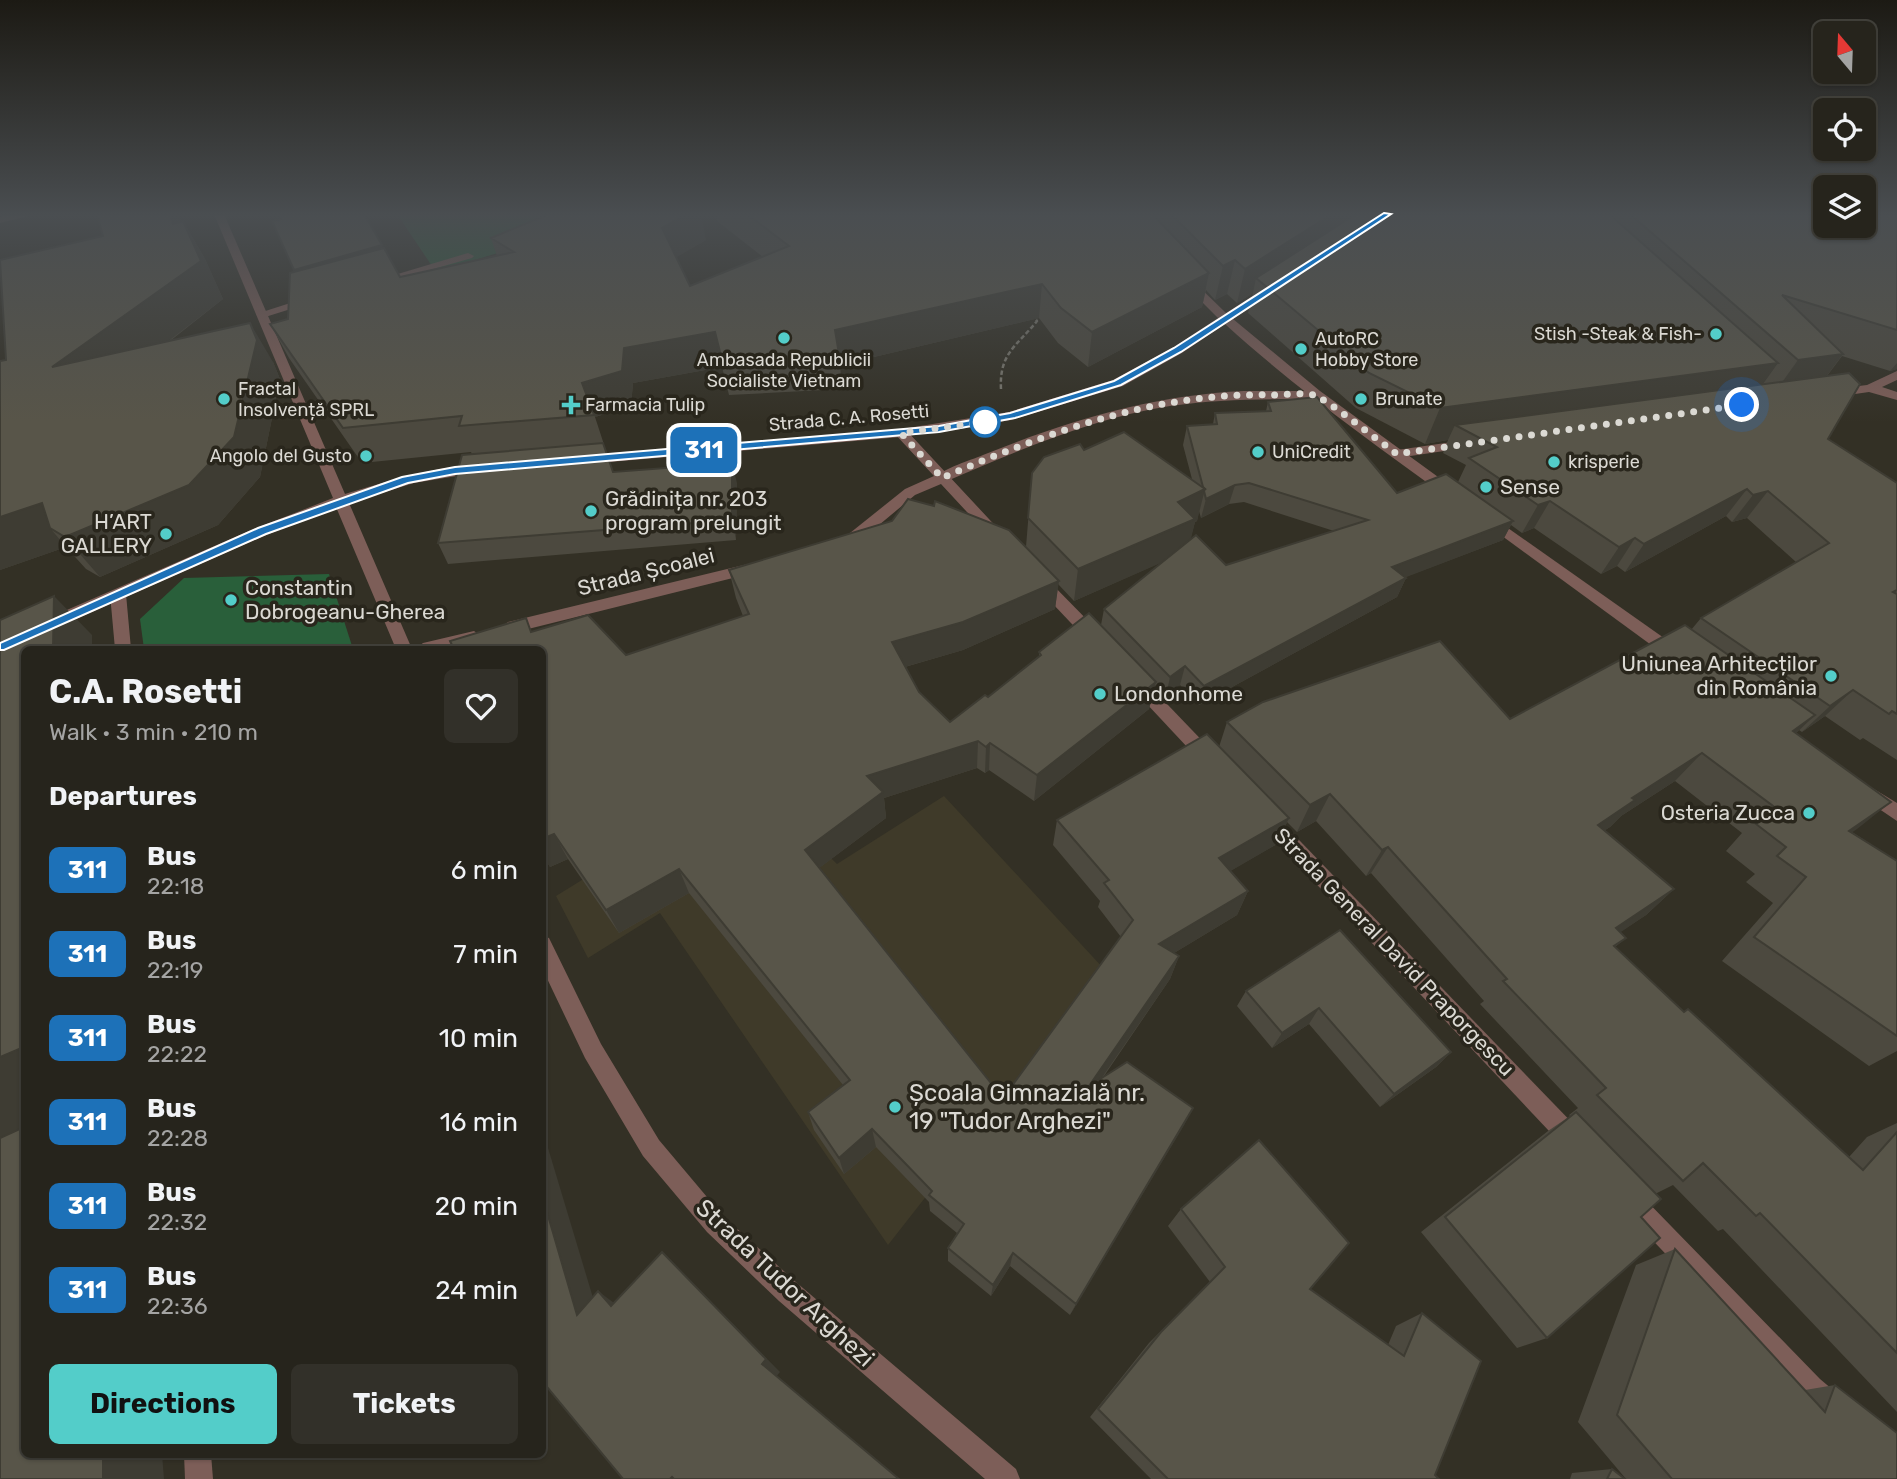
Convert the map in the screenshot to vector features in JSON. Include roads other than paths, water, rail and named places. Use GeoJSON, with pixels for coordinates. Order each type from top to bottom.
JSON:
{"type":"FeatureCollection","features":[{"type":"Feature","properties":{"kind":"street"},"geometry":{"type":"LineString","coordinates":[[249,283],[403,646]]}},
{"type":"Feature","properties":{"kind":"street"},"geometry":{"type":"LineString","coordinates":[[362,286],[373,283]]}},
{"type":"Feature","properties":{"kind":"street"},"geometry":{"type":"LineString","coordinates":[[1188,283],[1224,320],[1315,396],[1686,662]]}},
{"type":"Feature","properties":{"kind":"street","name":"Strada C. A. Rosetti"},"geometry":{"type":"LineString","coordinates":[[576,460],[901,433],[1011,416],[1118,383],[1277,285]]}},
{"type":"Feature","properties":{"kind":"street"},"geometry":{"type":"LineString","coordinates":[[262,314],[322,297]]}},
{"type":"Feature","properties":{"kind":"street"},"geometry":{"type":"LineString","coordinates":[[1819,395],[1870,388],[1897,375]]}},
{"type":"Feature","properties":{"kind":"street"},"geometry":{"type":"LineString","coordinates":[[1870,388],[1897,396]]}},
{"type":"Feature","properties":{"kind":"street"},"geometry":{"type":"LineString","coordinates":[[831,548],[843,545],[861,534],[910,492],[1014,447],[1089,422],[1199,398],[1244,394],[1315,396]]}},
{"type":"Feature","properties":{"kind":"street"},"geometry":{"type":"LineString","coordinates":[[901,433],[1008,548]]}},
{"type":"Feature","properties":{"kind":"street"},"geometry":{"type":"LineString","coordinates":[[1397,454],[1479,442]]}},
{"type":"Feature","properties":{"kind":"street"},"geometry":{"type":"LineString","coordinates":[[36,630],[262,531],[340,501],[406,480],[455,470],[495,467]]}},
{"type":"Feature","properties":{"kind":"street","name":"Strada Școalei"},"geometry":{"type":"LineString","coordinates":[[435,646],[767,564]]}},
{"type":"Feature","properties":{"kind":"street"},"geometry":{"type":"LineString","coordinates":[[1027,568],[1104,648]]}},
{"type":"Feature","properties":{"kind":"street"},"geometry":{"type":"LineString","coordinates":[[118,594],[123,646]]}},
{"type":"Feature","properties":{"kind":"street"},"geometry":{"type":"LineString","coordinates":[[1123,668],[1228,778]]}},
{"type":"Feature","properties":{"kind":"street"},"geometry":{"type":"LineString","coordinates":[[1853,781],[1897,813]]}},
{"type":"Feature","properties":{"kind":"street","name":"Strada General David Praporgescu"},"geometry":{"type":"LineString","coordinates":[[1247,798],[1591,1159]]}},
{"type":"Feature","properties":{"kind":"street","name":"Strada Tudor Arghezi"},"geometry":{"type":"LineString","coordinates":[[546,953],[593,1051],[651,1148],[715,1224],[788,1292],[1006,1479]]}},
{"type":"Feature","properties":{"kind":"street"},"geometry":{"type":"LineString","coordinates":[[1610,1179],[1811,1388],[1849,1420]]}},
{"type":"Feature","properties":{"kind":"street"},"geometry":{"type":"LineString","coordinates":[[197,1458],[199,1479]]}},
{"type":"Feature","properties":{"kind":"place","name":"Stish -Steak & Fish-"},"geometry":{"type":"Point","coordinates":[1716,334]}},
{"type":"Feature","properties":{"kind":"place","name":"Ambasada Republicii Socialiste Vietnam"},"geometry":{"type":"Point","coordinates":[784,338]}},
{"type":"Feature","properties":{"kind":"place","name":"AutoRC Hobby Store"},"geometry":{"type":"Point","coordinates":[1301,349]}},
{"type":"Feature","properties":{"kind":"place","name":"Fractal Insolvență SPRL"},"geometry":{"type":"Point","coordinates":[224,399]}},
{"type":"Feature","properties":{"kind":"place","name":"Brunate"},"geometry":{"type":"Point","coordinates":[1361,399]}},
{"type":"Feature","properties":{"kind":"place","name":"Farmacia Tulip"},"geometry":{"type":"Point","coordinates":[571,405]}},
{"type":"Feature","properties":{"kind":"place","name":"UniCredit"},"geometry":{"type":"Point","coordinates":[1258,452]}},
{"type":"Feature","properties":{"kind":"place","name":"Angolo del Gusto"},"geometry":{"type":"Point","coordinates":[366,456]}},
{"type":"Feature","properties":{"kind":"place","name":"krisperie"},"geometry":{"type":"Point","coordinates":[1554,462]}},
{"type":"Feature","properties":{"kind":"place","name":"Sense"},"geometry":{"type":"Point","coordinates":[1486,487]}},
{"type":"Feature","properties":{"kind":"place","name":"Grădinița nr. 203 program prelungit"},"geometry":{"type":"Point","coordinates":[591,511]}},
{"type":"Feature","properties":{"kind":"place","name":"H’ART GALLERY"},"geometry":{"type":"Point","coordinates":[166,534]}},
{"type":"Feature","properties":{"kind":"place","name":"Constantin Dobrogeanu-Gherea"},"geometry":{"type":"Point","coordinates":[231,600]}},
{"type":"Feature","properties":{"kind":"place","name":"Uniunea Arhitecților din România"},"geometry":{"type":"Point","coordinates":[1831,676]}},
{"type":"Feature","properties":{"kind":"place","name":"Londonhome"},"geometry":{"type":"Point","coordinates":[1100,694]}},
{"type":"Feature","properties":{"kind":"place","name":"Osteria Zucca"},"geometry":{"type":"Point","coordinates":[1809,813]}},
{"type":"Feature","properties":{"kind":"place","name":"Școala Gimnazială nr. 19 \"Tudor Arghezi\""},"geometry":{"type":"Point","coordinates":[895,1107]}}]}
